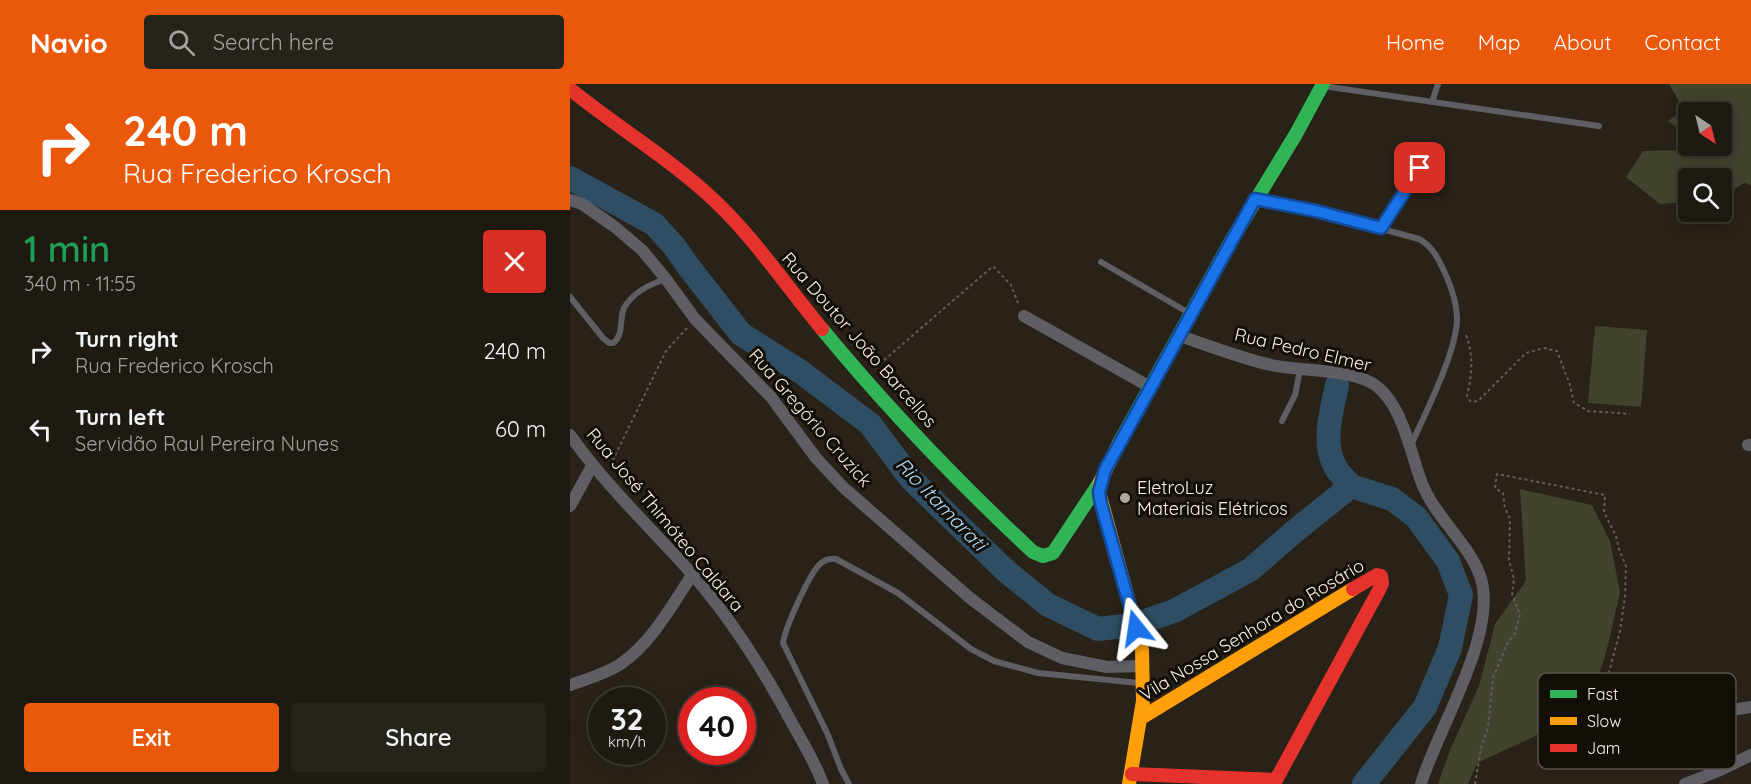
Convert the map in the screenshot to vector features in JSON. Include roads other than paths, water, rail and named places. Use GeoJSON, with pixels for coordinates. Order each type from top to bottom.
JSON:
{"type":"FeatureCollection","features":[{"type":"Feature","properties":{"kind":"street"},"geometry":{"type":"LineString","coordinates":[[1275,782],[1131,779],[1142,718],[1142,650],[1099,492],[1100,482],[1150,387],[1255,199],[1296,134],[1323,85]]}},
{"type":"Feature","properties":{"kind":"street","name":"Rua Doutor João Barcellos"},"geometry":{"type":"LineString","coordinates":[[570,89],[663,158],[715,202],[732,219],[823,332],[864,378],[965,488],[1033,552],[1038,555],[1048,555],[1057,548],[1100,482]]}},
{"type":"Feature","properties":{"kind":"street","name":"Rua Gregório Cruzick"},"geometry":{"type":"LineString","coordinates":[[570,200],[582,204],[615,227],[642,250],[695,319],[771,397],[816,458],[843,487],[902,541],[998,621],[1028,642],[1062,658],[1107,667],[1142,666]]}},
{"type":"Feature","properties":{"kind":"street"},"geometry":{"type":"LineString","coordinates":[[1024,316],[1150,387]]}},
{"type":"Feature","properties":{"kind":"street","name":"Rua Pedro Elmer"},"geometry":{"type":"LineString","coordinates":[[1180,336],[1244,357],[1300,370],[1358,378],[1376,386],[1395,409],[1411,446],[1426,494],[1440,517],[1465,549],[1479,574],[1485,599],[1483,620],[1473,653],[1420,784]]}},
{"type":"Feature","properties":{"kind":"street","name":"Rua José Thimóteo Caldara"},"geometry":{"type":"LineString","coordinates":[[570,435],[592,466],[692,575],[740,637],[777,695],[818,769],[822,784]]}},
{"type":"Feature","properties":{"kind":"street"},"geometry":{"type":"LineString","coordinates":[[570,506],[592,466]]}},
{"type":"Feature","properties":{"kind":"street","name":"Vila Nossa Senhora do Rosário"},"geometry":{"type":"LineString","coordinates":[[1142,718],[1377,574],[1381,576],[1382,583],[1275,782]]}},
{"type":"Feature","properties":{"kind":"street"},"geometry":{"type":"LineString","coordinates":[[570,686],[621,665],[638,650],[692,575]]}},
{"type":"Feature","properties":{"kind":"street"},"geometry":{"type":"LineString","coordinates":[[1736,710],[1751,707]]}},
{"type":"Feature","properties":{"kind":"street"},"geometry":{"type":"LineString","coordinates":[[1736,762],[1751,755]]}},
{"type":"Feature","properties":{"kind":"street"},"geometry":{"type":"LineString","coordinates":[[1685,784],[1722,769]]}},
{"type":"Feature","properties":{"kind":"lane"},"geometry":{"type":"LineString","coordinates":[[1432,102],[1438,84]]}},
{"type":"Feature","properties":{"kind":"lane"},"geometry":{"type":"LineString","coordinates":[[1323,85],[1599,126]]}},
{"type":"Feature","properties":{"kind":"lane"},"geometry":{"type":"LineString","coordinates":[[1381,228],[1429,152]]}},
{"type":"Feature","properties":{"kind":"lane"},"geometry":{"type":"LineString","coordinates":[[1255,199],[1316,211],[1381,228],[1419,239],[1431,248],[1447,278],[1455,302],[1457,319],[1451,350],[1411,446]]}},
{"type":"Feature","properties":{"kind":"lane"},"geometry":{"type":"LineString","coordinates":[[1101,262],[1192,314]]}},
{"type":"Feature","properties":{"kind":"lane"},"geometry":{"type":"LineString","coordinates":[[570,297],[603,338],[613,343],[619,338],[624,309],[633,297],[643,289],[666,279]]}},
{"type":"Feature","properties":{"kind":"lane"},"geometry":{"type":"LineString","coordinates":[[1282,422],[1294,395],[1300,370]]}},
{"type":"Feature","properties":{"kind":"lane"},"geometry":{"type":"LineString","coordinates":[[849,784],[783,643],[786,628],[817,567],[829,558],[836,559],[898,593],[971,649],[994,661],[1017,669],[1050,675],[1143,683]]}},
{"type":"Feature","properties":{"kind":"waterway","name":"Rio Itamarati"},"geometry":{"type":"LineString","coordinates":[[570,178],[654,224],[674,246],[741,334],[801,372],[870,424],[911,479],[1006,571],[1048,605],[1098,629],[1133,625],[1174,611],[1250,570],[1351,486],[1392,499],[1416,517],[1448,561],[1461,595],[1450,648],[1425,707],[1364,784]]}},
{"type":"Feature","properties":{"kind":"waterway","name":"Rio Itamarati"},"geometry":{"type":"LineString","coordinates":[[1337,385],[1329,427],[1329,448],[1336,468],[1351,486]]}},
{"type":"Feature","properties":{"kind":"place","name":"EletroLuz Materiais Elétricos"},"geometry":{"type":"Point","coordinates":[1125,498]}}]}
